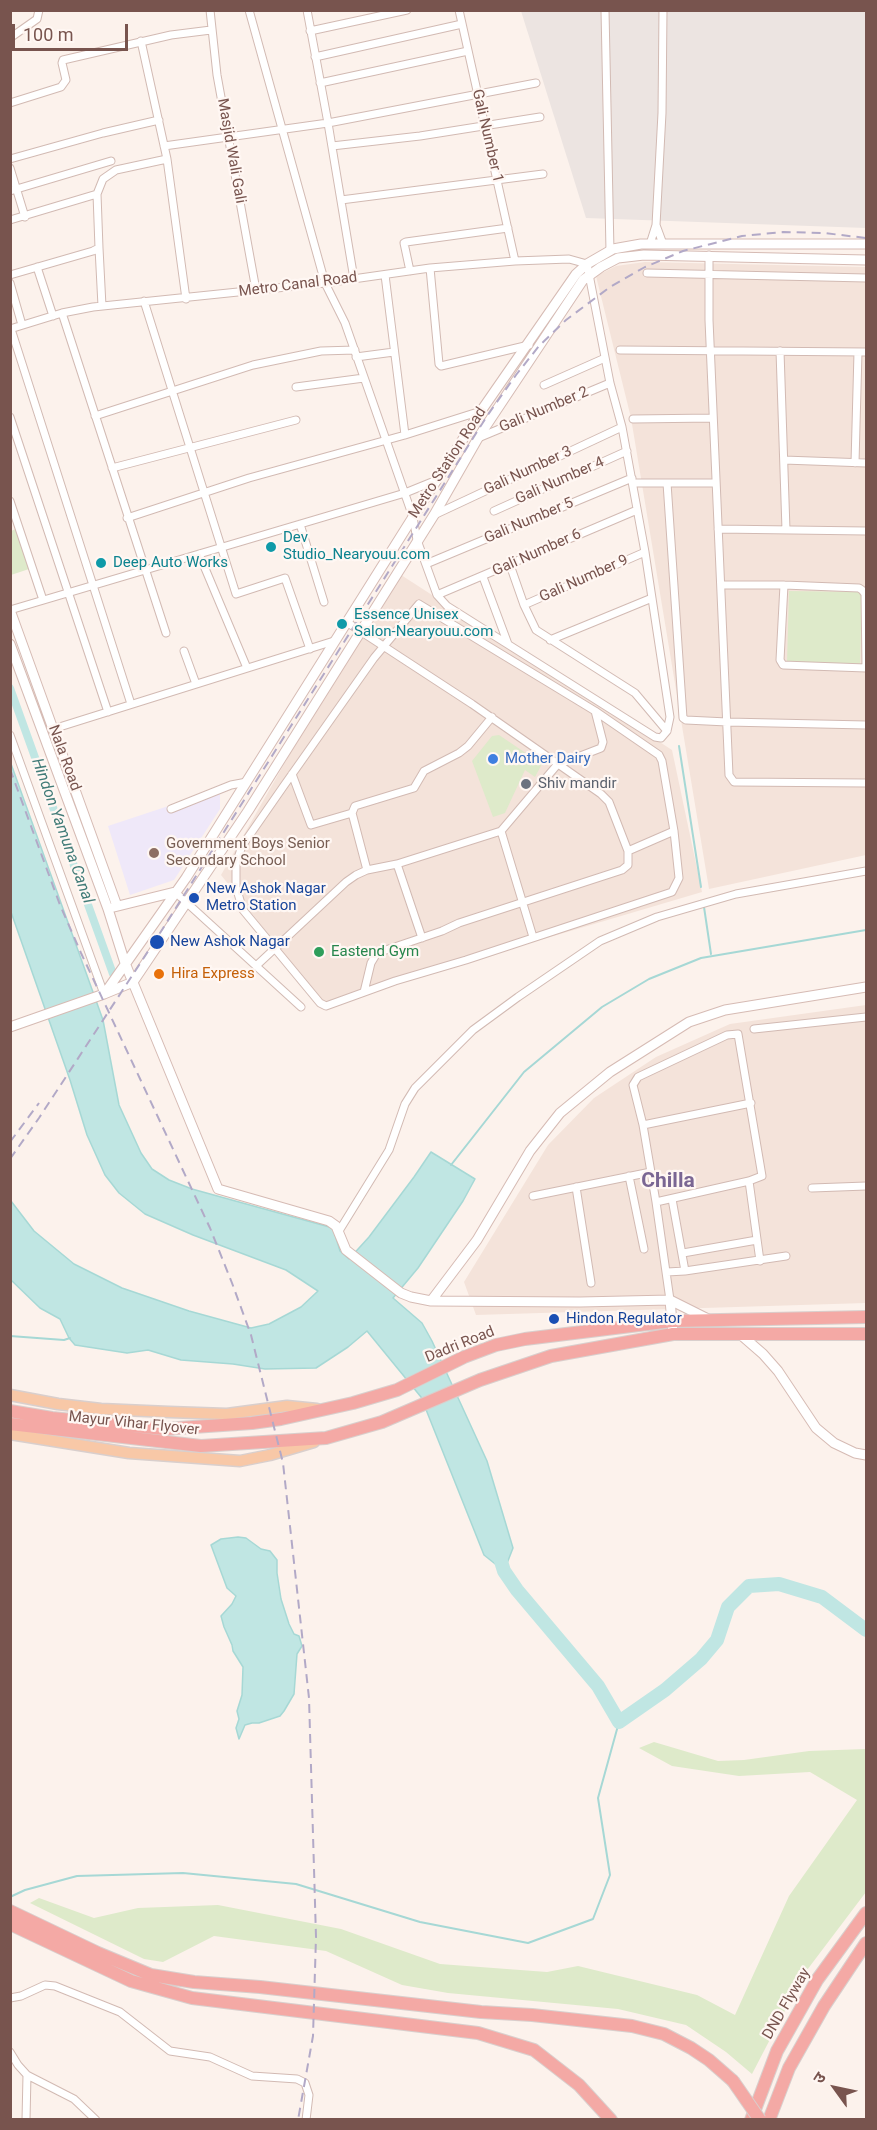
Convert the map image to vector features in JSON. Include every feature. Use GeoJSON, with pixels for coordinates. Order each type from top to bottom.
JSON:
{"type":"FeatureCollection","features":[{"type":"Feature","properties":{"kind":"highway","name":"Dadri Road"},"geometry":{"type":"LineString","coordinates":[[326,1438],[382,1422],[480,1380],[551,1356],[706,1320],[867,1317]]}},
{"type":"Feature","properties":{"kind":"highway","name":"Dadri Road"},"geometry":{"type":"LineString","coordinates":[[321,1409],[353,1403],[397,1390],[464,1357],[496,1345],[525,1339],[673,1328],[702,1334],[867,1334]]}},
{"type":"Feature","properties":{"kind":"highway","name":"Mayur Vihar Flyover"},"geometry":{"type":"LineString","coordinates":[[10,1411],[52,1418],[164,1429],[204,1428],[281,1419],[321,1409]]}},
{"type":"Feature","properties":{"kind":"highway","name":"Mayur Vihar Flyover"},"geometry":{"type":"LineString","coordinates":[[10,1424],[201,1446],[326,1438]]}},
{"type":"Feature","properties":{"kind":"highway"},"geometry":{"type":"LineString","coordinates":[[10,1911],[17,1923],[131,1980],[192,1998],[478,2033],[534,2050],[579,2085],[611,2120]]}},
{"type":"Feature","properties":{"kind":"highway","name":"DND Flyway"},"geometry":{"type":"LineString","coordinates":[[751,2120],[777,2051],[817,1980],[867,1913]]}},
{"type":"Feature","properties":{"kind":"highway"},"geometry":{"type":"LineString","coordinates":[[17,1923],[161,1977],[470,2011],[632,2026],[663,2034],[709,2060],[733,2081],[760,2120]]}},
{"type":"Feature","properties":{"kind":"highway"},"geometry":{"type":"LineString","coordinates":[[769,2120],[789,2068],[824,2006],[867,1943]]}},
{"type":"Feature","properties":{"kind":"main road"},"geometry":{"type":"LineString","coordinates":[[10,1395],[101,1409],[227,1414],[287,1406],[321,1409]]}},
{"type":"Feature","properties":{"kind":"main road"},"geometry":{"type":"LineString","coordinates":[[10,1434],[129,1453],[240,1461],[270,1455],[326,1438]]}},
{"type":"Feature","properties":{"kind":"street"},"geometry":{"type":"LineString","coordinates":[[10,38],[37,20],[39,10]]}},
{"type":"Feature","properties":{"kind":"street","name":"Masjid Wali Gali"},"geometry":{"type":"LineString","coordinates":[[210,10],[211,30],[256,290]]}},
{"type":"Feature","properties":{"kind":"street"},"geometry":{"type":"LineString","coordinates":[[249,10],[325,283],[345,323],[405,493],[413,517],[417,540],[437,595],[447,606],[655,737],[661,738],[667,730],[670,717],[645,552],[622,427],[610,382],[587,264]]}},
{"type":"Feature","properties":{"kind":"street"},"geometry":{"type":"LineString","coordinates":[[307,10],[354,279]]}},
{"type":"Feature","properties":{"kind":"street"},"geometry":{"type":"LineString","coordinates":[[310,31],[407,10]]}},
{"type":"Feature","properties":{"kind":"street","name":"Gali Number 1"},"geometry":{"type":"LineString","coordinates":[[459,10],[515,261]]}},
{"type":"Feature","properties":{"kind":"street"},"geometry":{"type":"LineString","coordinates":[[605,10],[610,251]]}},
{"type":"Feature","properties":{"kind":"street"},"geometry":{"type":"LineString","coordinates":[[650,244],[656,225],[662,113],[663,10]]}},
{"type":"Feature","properties":{"kind":"street"},"geometry":{"type":"LineString","coordinates":[[315,57],[462,24]]}},
{"type":"Feature","properties":{"kind":"street"},"geometry":{"type":"LineString","coordinates":[[10,103],[61,87],[66,80],[63,60],[141,41],[211,30]]}},
{"type":"Feature","properties":{"kind":"street"},"geometry":{"type":"LineString","coordinates":[[141,41],[167,159],[186,299]]}},
{"type":"Feature","properties":{"kind":"street"},"geometry":{"type":"LineString","coordinates":[[320,83],[468,51]]}},
{"type":"Feature","properties":{"kind":"street"},"geometry":{"type":"LineString","coordinates":[[164,146],[328,123],[536,83]]}},
{"type":"Feature","properties":{"kind":"street"},"geometry":{"type":"LineString","coordinates":[[332,147],[540,117]]}},
{"type":"Feature","properties":{"kind":"street"},"geometry":{"type":"LineString","coordinates":[[10,159],[159,120]]}},
{"type":"Feature","properties":{"kind":"street"},"geometry":{"type":"LineString","coordinates":[[102,306],[97,195],[103,179],[116,170],[167,159]]}},
{"type":"Feature","properties":{"kind":"street"},"geometry":{"type":"LineString","coordinates":[[13,190],[111,161]]}},
{"type":"Feature","properties":{"kind":"street"},"geometry":{"type":"LineString","coordinates":[[10,168],[13,190],[25,217]]}},
{"type":"Feature","properties":{"kind":"street"},"geometry":{"type":"LineString","coordinates":[[341,200],[543,174]]}},
{"type":"Feature","properties":{"kind":"street"},"geometry":{"type":"LineString","coordinates":[[10,220],[97,195]]}},
{"type":"Feature","properties":{"kind":"street"},"geometry":{"type":"LineString","coordinates":[[656,225],[663,243]]}},
{"type":"Feature","properties":{"kind":"street"},"geometry":{"type":"LineString","coordinates":[[410,271],[404,243],[406,242],[508,228]]}},
{"type":"Feature","properties":{"kind":"street","name":"Metro Station Road"},"geometry":{"type":"LineString","coordinates":[[101,995],[175,892],[481,411],[529,345],[576,274],[587,264],[610,251],[641,244],[867,244]]}},
{"type":"Feature","properties":{"kind":"street"},"geometry":{"type":"LineString","coordinates":[[10,275],[99,248]]}},
{"type":"Feature","properties":{"kind":"street","name":"Metro Station Road"},"geometry":{"type":"LineString","coordinates":[[133,982],[248,811],[434,515],[478,438],[583,280],[618,258],[644,255],[867,260]]}},
{"type":"Feature","properties":{"kind":"street"},"geometry":{"type":"LineString","coordinates":[[710,255],[710,350],[729,775],[734,782],[867,783]]}},
{"type":"Feature","properties":{"kind":"street","name":"Metro Canal Road"},"geometry":{"type":"LineString","coordinates":[[11,329],[63,313],[102,306],[325,283],[430,268],[515,261],[569,260],[587,264]]}},
{"type":"Feature","properties":{"kind":"street"},"geometry":{"type":"LineString","coordinates":[[38,267],[53,316]]}},
{"type":"Feature","properties":{"kind":"street"},"geometry":{"type":"LineString","coordinates":[[430,268],[441,366],[529,345]]}},
{"type":"Feature","properties":{"kind":"street"},"geometry":{"type":"LineString","coordinates":[[647,273],[867,278]]}},
{"type":"Feature","properties":{"kind":"street"},"geometry":{"type":"LineString","coordinates":[[385,275],[405,435]]}},
{"type":"Feature","properties":{"kind":"street"},"geometry":{"type":"LineString","coordinates":[[10,283],[22,325]]}},
{"type":"Feature","properties":{"kind":"street"},"geometry":{"type":"LineString","coordinates":[[144,301],[236,594],[285,578],[310,649]]}},
{"type":"Feature","properties":{"kind":"street"},"geometry":{"type":"LineString","coordinates":[[63,313],[127,518],[166,633]]}},
{"type":"Feature","properties":{"kind":"street"},"geometry":{"type":"LineString","coordinates":[[11,329],[131,704]]}},
{"type":"Feature","properties":{"kind":"street"},"geometry":{"type":"LineString","coordinates":[[620,350],[867,352]]}},
{"type":"Feature","properties":{"kind":"street"},"geometry":{"type":"LineString","coordinates":[[95,416],[253,365],[321,351],[394,352]]}},
{"type":"Feature","properties":{"kind":"street"},"geometry":{"type":"LineString","coordinates":[[780,351],[786,530]]}},
{"type":"Feature","properties":{"kind":"street"},"geometry":{"type":"LineString","coordinates":[[855,463],[858,352]]}},
{"type":"Feature","properties":{"kind":"street"},"geometry":{"type":"LineString","coordinates":[[544,385],[605,358]]}},
{"type":"Feature","properties":{"kind":"street"},"geometry":{"type":"LineString","coordinates":[[296,387],[364,378]]}},
{"type":"Feature","properties":{"kind":"street","name":"Gali Number 2"},"geometry":{"type":"LineString","coordinates":[[478,438],[610,382]]}},
{"type":"Feature","properties":{"kind":"street"},"geometry":{"type":"LineString","coordinates":[[127,518],[270,472],[405,435],[481,411]]}},
{"type":"Feature","properties":{"kind":"street"},"geometry":{"type":"LineString","coordinates":[[10,417],[108,712]]}},
{"type":"Feature","properties":{"kind":"street"},"geometry":{"type":"LineString","coordinates":[[633,419],[713,418]]}},
{"type":"Feature","properties":{"kind":"street"},"geometry":{"type":"LineString","coordinates":[[112,468],[296,420]]}},
{"type":"Feature","properties":{"kind":"street","name":"Gali Number 3"},"geometry":{"type":"LineString","coordinates":[[434,515],[622,427]]}},
{"type":"Feature","properties":{"kind":"street","name":"Gali Number 4"},"geometry":{"type":"LineString","coordinates":[[494,511],[627,452]]}},
{"type":"Feature","properties":{"kind":"street"},"geometry":{"type":"LineString","coordinates":[[784,460],[867,463]]}},
{"type":"Feature","properties":{"kind":"street"},"geometry":{"type":"LineString","coordinates":[[10,610],[405,493],[437,480]]}},
{"type":"Feature","properties":{"kind":"street"},"geometry":{"type":"LineString","coordinates":[[632,481],[716,483]]}},
{"type":"Feature","properties":{"kind":"street","name":"Gali Number 5"},"geometry":{"type":"LineString","coordinates":[[426,564],[632,481]]}},
{"type":"Feature","properties":{"kind":"street"},"geometry":{"type":"LineString","coordinates":[[667,483],[682,716],[686,720],[727,722],[867,725]]}},
{"type":"Feature","properties":{"kind":"street"},"geometry":{"type":"LineString","coordinates":[[10,501],[43,600]]}},
{"type":"Feature","properties":{"kind":"street","name":"Gali Number 6"},"geometry":{"type":"LineString","coordinates":[[437,595],[637,510]]}},
{"type":"Feature","properties":{"kind":"street"},"geometry":{"type":"LineString","coordinates":[[300,524],[324,602]]}},
{"type":"Feature","properties":{"kind":"street"},"geometry":{"type":"LineString","coordinates":[[718,529],[867,531]]}},
{"type":"Feature","properties":{"kind":"street","name":"Gali Number 9"},"geometry":{"type":"LineString","coordinates":[[524,605],[645,552]]}},
{"type":"Feature","properties":{"kind":"street"},"geometry":{"type":"LineString","coordinates":[[199,554],[247,668]]}},
{"type":"Feature","properties":{"kind":"street"},"geometry":{"type":"LineString","coordinates":[[510,565],[524,605],[536,630],[635,693],[667,730]]}},
{"type":"Feature","properties":{"kind":"street"},"geometry":{"type":"LineString","coordinates":[[483,577],[508,644]]}},
{"type":"Feature","properties":{"kind":"street"},"geometry":{"type":"LineString","coordinates":[[721,585],[784,585],[862,590],[865,594],[866,668],[783,665],[780,660],[784,585]]}},
{"type":"Feature","properties":{"kind":"street"},"geometry":{"type":"LineString","coordinates":[[550,640],[652,598]]}},
{"type":"Feature","properties":{"kind":"street"},"geometry":{"type":"LineString","coordinates":[[421,605],[595,711],[661,758],[674,831],[679,878],[672,892],[326,1006],[320,1003],[243,910],[236,887],[236,864],[242,846],[383,648],[417,606],[421,605]]}},
{"type":"Feature","properties":{"kind":"street","name":"Nala Road"},"geometry":{"type":"LineString","coordinates":[[10,610],[49,716],[112,907]]}},
{"type":"Feature","properties":{"kind":"street"},"geometry":{"type":"LineString","coordinates":[[348,623],[383,648],[492,717],[601,794],[609,802],[628,851],[628,865],[622,870],[459,923],[375,956],[364,992]]}},
{"type":"Feature","properties":{"kind":"street"},"geometry":{"type":"LineString","coordinates":[[53,729],[336,641]]}},
{"type":"Feature","properties":{"kind":"street","name":"Nala Road"},"geometry":{"type":"LineString","coordinates":[[10,644],[112,907]]}},
{"type":"Feature","properties":{"kind":"street"},"geometry":{"type":"LineString","coordinates":[[184,651],[196,684]]}},
{"type":"Feature","properties":{"kind":"street"},"geometry":{"type":"LineString","coordinates":[[256,966],[346,882],[367,870],[398,864],[501,831],[557,765],[601,748],[603,742],[595,711]]}},
{"type":"Feature","properties":{"kind":"street"},"geometry":{"type":"LineString","coordinates":[[38,720],[49,716]]}},
{"type":"Feature","properties":{"kind":"street"},"geometry":{"type":"LineString","coordinates":[[367,870],[352,813],[353,809],[357,805],[414,788],[424,771],[468,746],[492,717]]}},
{"type":"Feature","properties":{"kind":"street"},"geometry":{"type":"LineString","coordinates":[[10,735],[101,995]]}},
{"type":"Feature","properties":{"kind":"street"},"geometry":{"type":"LineString","coordinates":[[292,774],[311,825],[352,813]]}},
{"type":"Feature","properties":{"kind":"street"},"geometry":{"type":"LineString","coordinates":[[171,809],[231,785],[247,782]]}},
{"type":"Feature","properties":{"kind":"street"},"geometry":{"type":"LineString","coordinates":[[501,831],[533,937]]}},
{"type":"Feature","properties":{"kind":"street"},"geometry":{"type":"LineString","coordinates":[[628,851],[674,831]]}},
{"type":"Feature","properties":{"kind":"street"},"geometry":{"type":"LineString","coordinates":[[398,864],[422,938]]}},
{"type":"Feature","properties":{"kind":"street"},"geometry":{"type":"LineString","coordinates":[[339,1231],[389,1150],[405,1104],[415,1088],[473,1030],[600,941],[657,917],[736,894],[867,871]]}},
{"type":"Feature","properties":{"kind":"street"},"geometry":{"type":"LineString","coordinates":[[301,1007],[175,892],[112,907],[125,963],[218,1189],[329,1221],[339,1231],[346,1250],[401,1293],[411,1298],[431,1301],[670,1300],[706,1320],[702,1334]]}},
{"type":"Feature","properties":{"kind":"street"},"geometry":{"type":"LineString","coordinates":[[165,907],[178,916]]}},
{"type":"Feature","properties":{"kind":"street"},"geometry":{"type":"LineString","coordinates":[[10,1026],[133,982]]}},
{"type":"Feature","properties":{"kind":"street"},"geometry":{"type":"LineString","coordinates":[[431,1301],[477,1240],[531,1151],[560,1113],[610,1072],[689,1022],[725,1010],[867,987]]}},
{"type":"Feature","properties":{"kind":"street"},"geometry":{"type":"LineString","coordinates":[[754,1029],[867,1017]]}},
{"type":"Feature","properties":{"kind":"street"},"geometry":{"type":"LineString","coordinates":[[657,1202],[760,1178],[763,1174],[738,1034],[727,1035],[636,1079],[633,1085],[657,1202],[673,1328]]}},
{"type":"Feature","properties":{"kind":"street"},"geometry":{"type":"LineString","coordinates":[[643,1125],[751,1103]]}},
{"type":"Feature","properties":{"kind":"street"},"geometry":{"type":"LineString","coordinates":[[532,1196],[651,1172]]}},
{"type":"Feature","properties":{"kind":"street"},"geometry":{"type":"LineString","coordinates":[[628,1176],[644,1249]]}},
{"type":"Feature","properties":{"kind":"street"},"geometry":{"type":"LineString","coordinates":[[748,1181],[760,1261]]}},
{"type":"Feature","properties":{"kind":"street"},"geometry":{"type":"LineString","coordinates":[[812,1188],[867,1186]]}},
{"type":"Feature","properties":{"kind":"street"},"geometry":{"type":"LineString","coordinates":[[576,1187],[591,1283]]}},
{"type":"Feature","properties":{"kind":"street"},"geometry":{"type":"LineString","coordinates":[[672,1199],[685,1272]]}},
{"type":"Feature","properties":{"kind":"street"},"geometry":{"type":"LineString","coordinates":[[683,1253],[757,1240]]}},
{"type":"Feature","properties":{"kind":"street"},"geometry":{"type":"LineString","coordinates":[[667,1272],[685,1272],[786,1256]]}},
{"type":"Feature","properties":{"kind":"street"},"geometry":{"type":"LineString","coordinates":[[740,1334],[778,1371],[816,1428],[834,1443],[855,1453],[867,1455]]}},
{"type":"Feature","properties":{"kind":"street"},"geometry":{"type":"LineString","coordinates":[[10,1998],[21,1996],[45,1985],[55,1986],[120,2012],[170,2051],[210,2057],[252,2076],[297,2079],[305,2083],[309,2095],[306,2120]]}},
{"type":"Feature","properties":{"kind":"street"},"geometry":{"type":"LineString","coordinates":[[10,2052],[27,2075],[74,2099],[96,2120]]}},
{"type":"Feature","properties":{"kind":"street"},"geometry":{"type":"LineString","coordinates":[[26,2120],[27,2075]]}},
{"type":"Feature","properties":{"kind":"shaded area"},"geometry":{"type":"Polygon","coordinates":[[[521,11],[866,11],[866,228],[586,218],[521,11]]]}},
{"type":"Feature","properties":{"kind":"shaded area"},"geometry":{"type":"Polygon","coordinates":[[[645,262],[866,267],[866,855],[709,889],[631,418],[596,276],[616,266],[645,262]]]}},
{"type":"Feature","properties":{"kind":"shaded area"},"geometry":{"type":"Polygon","coordinates":[[[398,573],[672,750],[702,892],[324,1004],[221,875],[362,627],[398,573]]]}},
{"type":"Feature","properties":{"kind":"shaded area","name":"Government Boys Senior Secondary School"},"geometry":{"type":"Polygon","coordinates":[[[220,789],[220,809],[174,880],[130,895],[108,826],[220,789]]]}},
{"type":"Feature","properties":{"kind":"shaded area"},"geometry":{"type":"Polygon","coordinates":[[[866,1005],[866,1303],[476,1315],[464,1282],[548,1145],[594,1098],[656,1057],[730,1024],[866,1005]]]}},
{"type":"Feature","properties":{"kind":"green space"},"geometry":{"type":"Polygon","coordinates":[[[18,528],[32,568],[11,575],[11,531],[18,528]]]}},
{"type":"Feature","properties":{"kind":"green space"},"geometry":{"type":"Polygon","coordinates":[[[789,591],[862,592],[860,664],[787,662],[789,591]]]}},
{"type":"Feature","properties":{"kind":"green space"},"geometry":{"type":"Polygon","coordinates":[[[499,735],[542,764],[535,777],[525,770],[505,813],[493,817],[472,761],[492,736],[499,735]]]}},
{"type":"Feature","properties":{"kind":"green space"},"geometry":{"type":"Polygon","coordinates":[[[654,1742],[718,1761],[744,1760],[809,1751],[866,1749],[866,1892],[804,1974],[752,2074],[726,2052],[686,2025],[618,2009],[448,1993],[402,1985],[326,1951],[214,1936],[163,1962],[144,1959],[30,1903],[39,1898],[94,1918],[138,1908],[218,1905],[341,1929],[440,1964],[547,1972],[578,1966],[697,1995],[735,2015],[789,1896],[857,1800],[810,1772],[739,1776],[672,1766],[639,1748],[654,1742]]]}},
{"type":"Feature","properties":{"kind":"water"},"geometry":{"type":"Polygon","coordinates":[[[10,761],[103,1020],[119,1105],[141,1153],[152,1169],[169,1180],[192,1189],[333,1228],[340,1251],[349,1259],[369,1237],[431,1152],[475,1179],[418,1268],[393,1298],[422,1323],[487,1461],[513,1548],[504,1571],[484,1555],[421,1397],[367,1331],[316,1368],[265,1369],[181,1360],[148,1350],[127,1353],[75,1345],[60,1319],[40,1308],[11,1280],[11,1201],[34,1231],[74,1264],[122,1288],[189,1311],[251,1328],[269,1324],[301,1307],[318,1291],[286,1270],[145,1214],[119,1193],[105,1175],[87,1135],[11,912],[10,761]]]}},
{"type":"Feature","properties":{"kind":"water"},"geometry":{"type":"Polygon","coordinates":[[[246,1538],[261,1549],[270,1551],[277,1560],[281,1599],[289,1624],[294,1634],[299,1636],[302,1646],[297,1654],[294,1694],[284,1711],[280,1716],[245,1725],[239,1739],[236,1728],[239,1719],[237,1711],[242,1695],[243,1667],[233,1651],[221,1616],[236,1596],[227,1588],[211,1545],[221,1539],[246,1538]]]}},
{"type":"Feature","properties":{"kind":"waterway","name":"Hindon Yamuna Canal"},"geometry":{"type":"LineString","coordinates":[[10,688],[113,974]]}},
{"type":"Feature","properties":{"kind":"waterway"},"geometry":{"type":"LineString","coordinates":[[679,746],[701,887]]}},
{"type":"Feature","properties":{"kind":"waterway"},"geometry":{"type":"LineString","coordinates":[[704,907],[711,954]]}},
{"type":"Feature","properties":{"kind":"waterway"},"geometry":{"type":"LineString","coordinates":[[451,1165],[524,1072],[602,1007],[649,979],[701,958],[866,930]]}},
{"type":"Feature","properties":{"kind":"waterway"},"geometry":{"type":"LineString","coordinates":[[10,1336],[64,1340],[70,1338]]}},
{"type":"Feature","properties":{"kind":"waterway"},"geometry":{"type":"LineString","coordinates":[[499,1555],[504,1571],[517,1590],[598,1686],[619,1722],[665,1690],[701,1659],[717,1640],[728,1607],[749,1586],[779,1584],[822,1597],[866,1630]]}},
{"type":"Feature","properties":{"kind":"waterway"},"geometry":{"type":"LineString","coordinates":[[10,1897],[25,1890],[77,1876],[183,1873],[296,1884],[420,1922],[528,1943],[593,1919],[610,1875],[598,1798],[619,1722]]}},
{"type":"Feature","properties":{"kind":"railway"},"geometry":{"type":"LineString","coordinates":[[10,1159],[160,933],[487,416],[539,346],[566,320],[610,287],[645,267],[683,251],[742,236],[783,232],[824,233],[866,238]]}},
{"type":"Feature","properties":{"kind":"railway"},"geometry":{"type":"LineString","coordinates":[[10,769],[60,905],[210,1228],[232,1283],[251,1335],[283,1463],[309,1698],[316,1937],[313,2036],[298,2120]]}},
{"type":"Feature","properties":{"kind":"railway"},"geometry":{"type":"LineString","coordinates":[[10,1142],[39,1103]]}},
{"type":"Feature","properties":{"kind":"place","name":"Dev Studio_Nearyouu.com"},"geometry":{"type":"Point","coordinates":[271,547]}},
{"type":"Feature","properties":{"kind":"place","name":"Deep Auto Works"},"geometry":{"type":"Point","coordinates":[101,563]}},
{"type":"Feature","properties":{"kind":"place","name":"Essence Unisex Salon-Nearyouu.com"},"geometry":{"type":"Point","coordinates":[342,624]}},
{"type":"Feature","properties":{"kind":"place","name":"Mother Dairy"},"geometry":{"type":"Point","coordinates":[493,759]}},
{"type":"Feature","properties":{"kind":"place","name":"Shiv mandir"},"geometry":{"type":"Point","coordinates":[526,784]}},
{"type":"Feature","properties":{"kind":"place","name":"Government Boys Senior Secondary School"},"geometry":{"type":"Point","coordinates":[154,853]}},
{"type":"Feature","properties":{"kind":"place","name":"New Ashok Nagar Metro Station"},"geometry":{"type":"Point","coordinates":[194,898]}},
{"type":"Feature","properties":{"kind":"place","name":"New Ashok Nagar"},"geometry":{"type":"Point","coordinates":[157,942]}},
{"type":"Feature","properties":{"kind":"place","name":"Eastend Gym"},"geometry":{"type":"Point","coordinates":[319,952]}},
{"type":"Feature","properties":{"kind":"place","name":"Hira Express"},"geometry":{"type":"Point","coordinates":[159,974]}},
{"type":"Feature","properties":{"kind":"place","name":"Hindon Regulator"},"geometry":{"type":"Point","coordinates":[554,1319]}},
{"type":"Feature","properties":{"kind":"district","name":"Chilla"},"geometry":{"type":"Point","coordinates":[668,1182]}}]}
